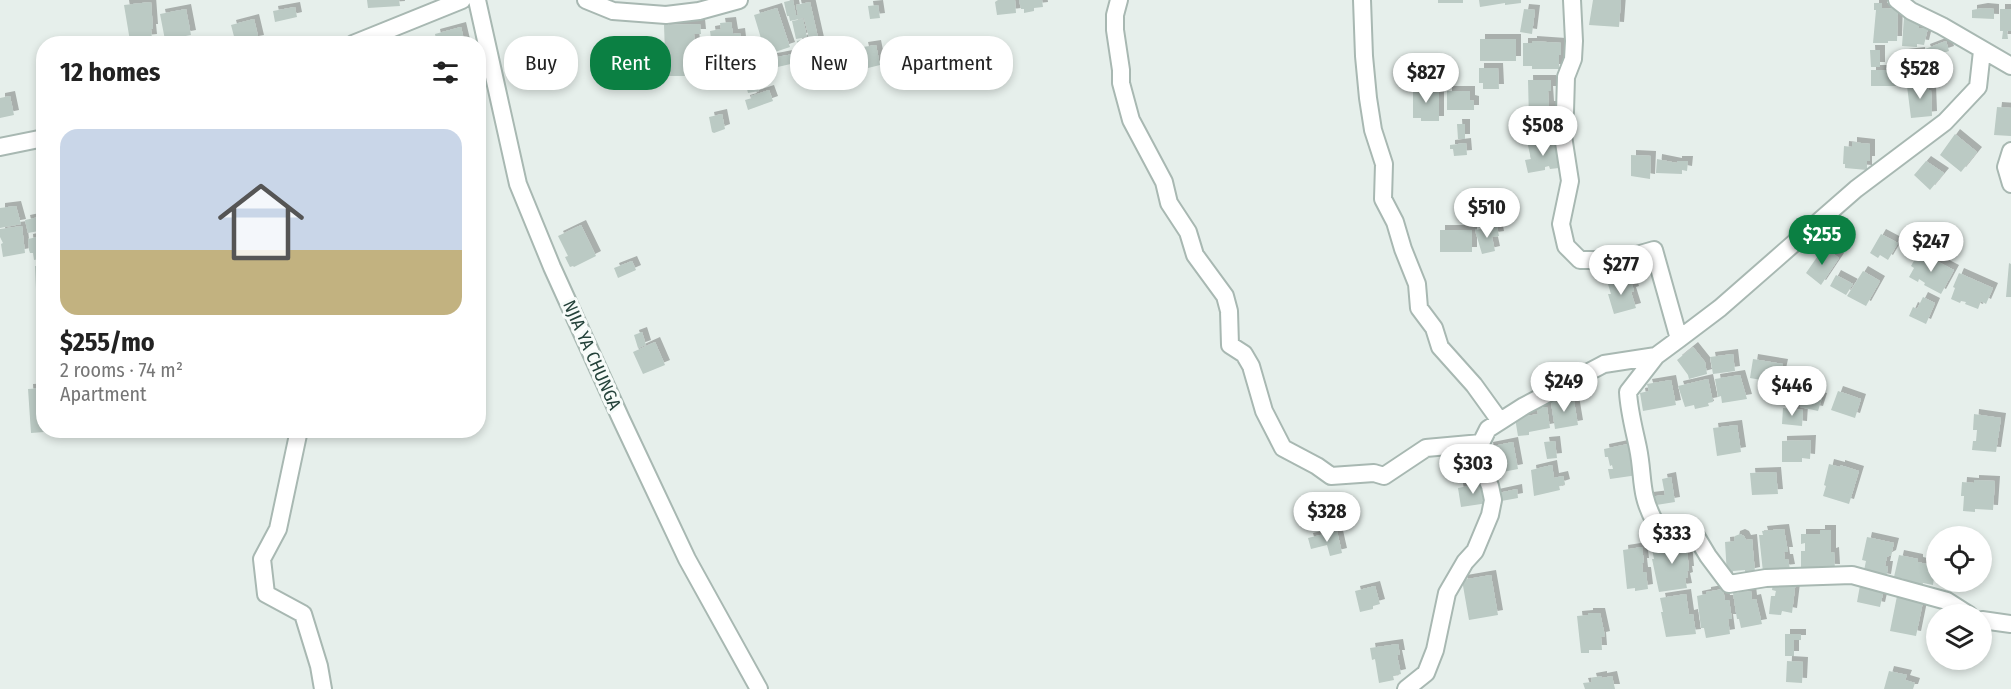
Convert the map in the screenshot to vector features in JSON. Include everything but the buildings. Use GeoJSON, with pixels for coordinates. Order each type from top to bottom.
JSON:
{"type":"FeatureCollection","features":[{"type":"Feature","properties":{"kind":"street"},"geometry":{"type":"LineString","coordinates":[[372,36],[462,0]]}},
{"type":"Feature","properties":{"kind":"street","name":"NJIA YA CHUNGA"},"geometry":{"type":"LineString","coordinates":[[477,0],[485,36]]}},
{"type":"Feature","properties":{"kind":"street"},"geometry":{"type":"LineString","coordinates":[[586,0],[613,11],[666,15],[699,11],[739,0]]}},
{"type":"Feature","properties":{"kind":"street"},"geometry":{"type":"LineString","coordinates":[[1119,0],[1115,15],[1115,30],[1121,83],[1131,120],[1164,182],[1169,203],[1188,232],[1195,255],[1225,296],[1229,311],[1230,345],[1244,354],[1251,366],[1264,411],[1283,448],[1331,476],[1374,473],[1384,476],[1426,448],[1481,443]]}},
{"type":"Feature","properties":{"kind":"street"},"geometry":{"type":"LineString","coordinates":[[1362,0],[1368,98],[1373,130],[1384,164],[1383,199],[1395,222],[1417,284],[1419,308],[1434,328],[1440,347],[1474,385],[1500,421]]}},
{"type":"Feature","properties":{"kind":"street"},"geometry":{"type":"LineString","coordinates":[[1572,0],[1574,41],[1572,59],[1566,77],[1565,112],[1561,123],[1570,181],[1561,224],[1566,246],[1580,260],[1620,260],[1654,250],[1679,339]]}},
{"type":"Feature","properties":{"kind":"street"},"geometry":{"type":"LineString","coordinates":[[1897,0],[1911,11],[2011,66]]}},
{"type":"Feature","properties":{"kind":"street","name":"NJIA YA CHUNGA"},"geometry":{"type":"LineString","coordinates":[[486,40],[518,184],[621,419],[687,559],[759,689]]}},
{"type":"Feature","properties":{"kind":"street"},"geometry":{"type":"LineString","coordinates":[[1952,604],[1852,574],[1766,578],[1729,584],[1696,536],[1655,522],[1646,506],[1642,489],[1639,450],[1629,409],[1628,392],[1656,356],[1720,308],[1856,189],[1945,122],[1978,87],[1982,51]]}},
{"type":"Feature","properties":{"kind":"street"},"geometry":{"type":"LineString","coordinates":[[0,147],[36,140]]}},
{"type":"Feature","properties":{"kind":"street"},"geometry":{"type":"LineString","coordinates":[[2011,151],[2006,167],[2011,184]]}},
{"type":"Feature","properties":{"kind":"street"},"geometry":{"type":"LineString","coordinates":[[1406,689],[1426,673],[1435,650],[1447,593],[1465,562],[1475,551],[1490,515],[1492,501],[1490,486],[1480,462],[1481,443],[1488,429],[1524,406],[1604,364],[1656,356]]}},
{"type":"Feature","properties":{"kind":"street"},"geometry":{"type":"LineString","coordinates":[[297,438],[278,529],[262,559],[266,594],[303,614],[319,666],[322,689]]}},
{"type":"Feature","properties":{"kind":"street"},"geometry":{"type":"LineString","coordinates":[[1992,621],[2011,624]]}}]}
